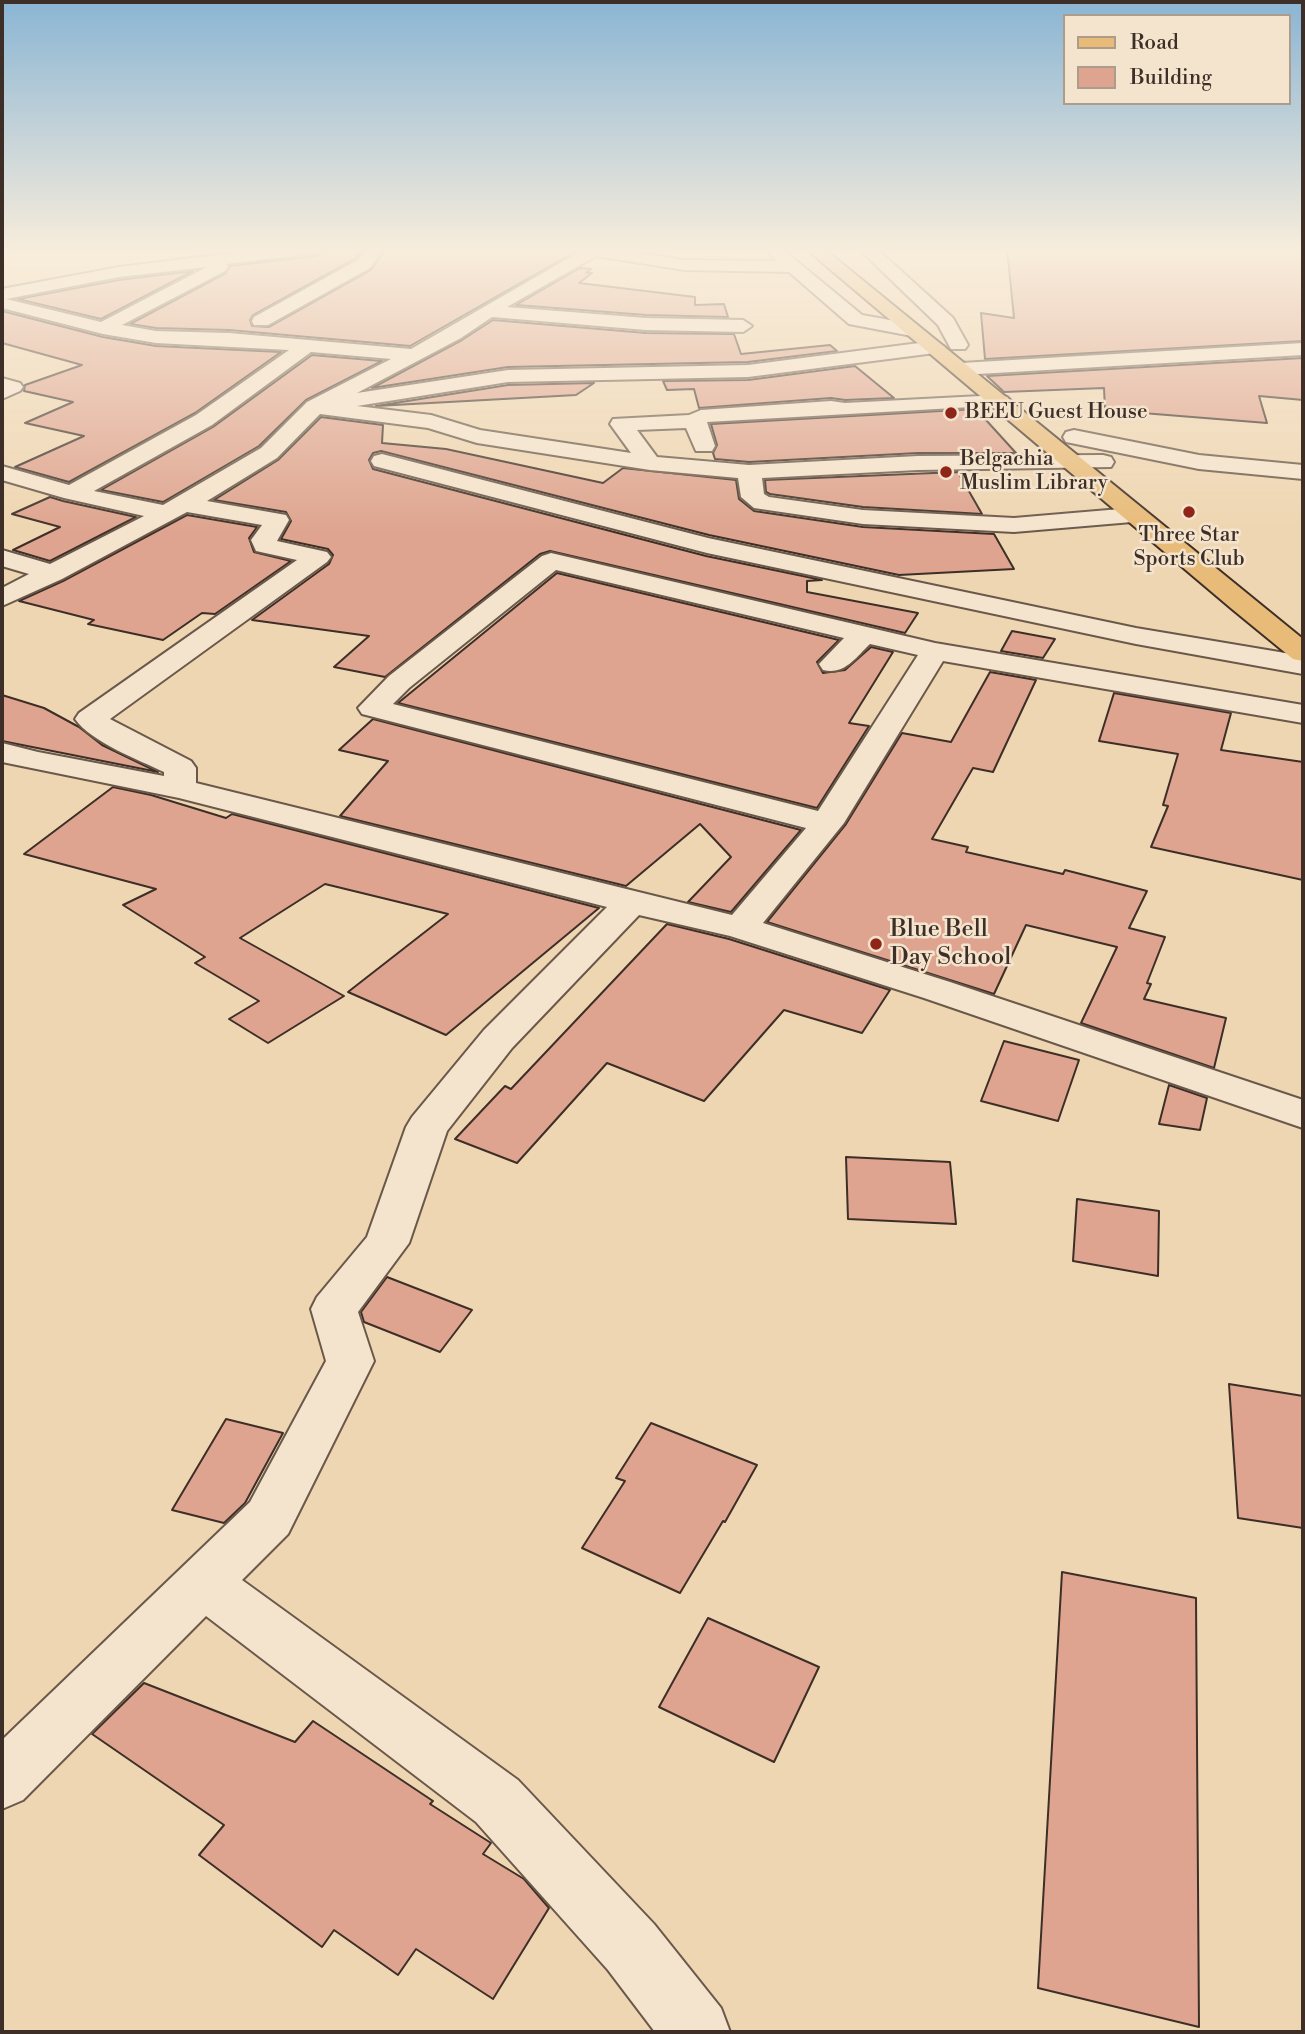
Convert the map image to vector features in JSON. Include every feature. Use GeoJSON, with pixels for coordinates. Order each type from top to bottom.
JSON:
{"type":"FeatureCollection","features":[{"type":"Feature","properties":{"kind":"main road"},"geometry":{"type":"LineString","coordinates":[[929,343],[1132,515],[1303,653]]}},
{"type":"Feature","properties":{"kind":"main road"},"geometry":{"type":"LineString","coordinates":[[955,343],[989,367],[1161,512],[1303,625]]}},
{"type":"Feature","properties":{"kind":"street"},"geometry":{"type":"LineString","coordinates":[[273,343],[416,355]]}},
{"type":"Feature","properties":{"kind":"street"},"geometry":{"type":"LineString","coordinates":[[2,598],[174,509],[269,453],[316,407],[436,343]]}},
{"type":"Feature","properties":{"kind":"street"},"geometry":{"type":"LineString","coordinates":[[72,493],[204,420],[307,346]]}},
{"type":"Feature","properties":{"kind":"street"},"geometry":{"type":"LineString","coordinates":[[316,407],[508,376],[748,371],[935,348]]}},
{"type":"Feature","properties":{"kind":"street"},"geometry":{"type":"LineString","coordinates":[[961,369],[1303,349]]}},
{"type":"Feature","properties":{"kind":"street"},"geometry":{"type":"LineString","coordinates":[[2,384],[13,387],[2,393]]}},
{"type":"Feature","properties":{"kind":"street"},"geometry":{"type":"LineString","coordinates":[[650,463],[621,424],[694,421],[701,416],[831,407],[845,409],[1000,401]]}},
{"type":"Feature","properties":{"kind":"street"},"geometry":{"type":"LineString","coordinates":[[316,407],[430,422],[477,436],[650,463],[748,472],[918,463],[1103,462]]}},
{"type":"Feature","properties":{"kind":"street"},"geometry":{"type":"LineString","coordinates":[[694,421],[713,468]]}},
{"type":"Feature","properties":{"kind":"street"},"geometry":{"type":"LineString","coordinates":[[1044,438],[1073,436],[1199,462],[1303,472]]}},
{"type":"Feature","properties":{"kind":"street"},"geometry":{"type":"LineString","coordinates":[[382,461],[760,556],[1136,636],[1303,665]]}},
{"type":"Feature","properties":{"kind":"street"},"geometry":{"type":"LineString","coordinates":[[748,472],[753,497],[762,503],[863,517],[1014,525],[1132,515]]}},
{"type":"Feature","properties":{"kind":"street"},"geometry":{"type":"LineString","coordinates":[[2,473],[72,493],[174,509],[277,520],[264,540],[265,546],[318,558],[90,719],[118,737],[180,768],[180,789]]}},
{"type":"Feature","properties":{"kind":"street"},"geometry":{"type":"LineString","coordinates":[[2,558],[53,573]]}},
{"type":"Feature","properties":{"kind":"street"},"geometry":{"type":"LineString","coordinates":[[827,823],[373,708],[399,682],[551,561],[935,651],[1303,714]]}},
{"type":"Feature","properties":{"kind":"street"},"geometry":{"type":"LineString","coordinates":[[834,664],[862,636]]}},
{"type":"Feature","properties":{"kind":"street"},"geometry":{"type":"LineString","coordinates":[[740,928],[827,823],[935,651]]}},
{"type":"Feature","properties":{"kind":"street"},"geometry":{"type":"LineString","coordinates":[[2,752],[34,761],[180,789],[631,904],[740,928],[937,990],[1303,1114]]}},
{"type":"Feature","properties":{"kind":"street"},"geometry":{"type":"LineString","coordinates":[[2,1780],[269,1518],[350,1361],[334,1308],[387,1243],[428,1127],[498,1039],[631,904]]}},
{"type":"Feature","properties":{"kind":"street"},"geometry":{"type":"LineString","coordinates":[[202,1583],[497,1801],[631,1947],[697,2032]]}},
{"type":"Feature","properties":{"kind":"building"},"geometry":{"type":"Polygon","coordinates":[[[2,343],[138,343],[281,352],[195,413],[69,482],[15,467],[84,436],[25,423],[73,402],[24,391],[25,385],[82,365],[2,343]]]}},
{"type":"Feature","properties":{"kind":"building"},"geometry":{"type":"Polygon","coordinates":[[[375,343],[415,343],[410,346],[375,343]]]}},
{"type":"Feature","properties":{"kind":"building"},"geometry":{"type":"Polygon","coordinates":[[[457,343],[737,343],[741,354],[830,345],[837,351],[748,362],[508,367],[372,388],[457,343]]]}},
{"type":"Feature","properties":{"kind":"building"},"geometry":{"type":"Polygon","coordinates":[[[984,343],[1269,343],[985,359],[984,343]]]}},
{"type":"Feature","properties":{"kind":"building"},"geometry":{"type":"Polygon","coordinates":[[[312,355],[382,361],[306,400],[259,446],[163,502],[101,490],[213,427],[312,355]]]}},
{"type":"Feature","properties":{"kind":"building"},"geometry":{"type":"Polygon","coordinates":[[[1303,358],[1303,400],[1259,396],[1267,423],[1105,410],[1104,388],[1004,392],[987,376],[1303,358]]]}},
{"type":"Feature","properties":{"kind":"building"},"geometry":{"type":"Polygon","coordinates":[[[855,366],[894,398],[831,398],[699,408],[694,389],[667,390],[663,381],[748,380],[855,366]]]}},
{"type":"Feature","properties":{"kind":"building"},"geometry":{"type":"Polygon","coordinates":[[[594,383],[576,395],[376,406],[508,385],[594,383]]]}},
{"type":"Feature","properties":{"kind":"building"},"geometry":{"type":"Polygon","coordinates":[[[976,409],[1016,453],[918,453],[749,462],[715,459],[713,453],[717,445],[711,424],[976,409]]]}},
{"type":"Feature","properties":{"kind":"building"},"geometry":{"type":"Polygon","coordinates":[[[321,417],[383,425],[382,443],[446,449],[603,483],[623,468],[736,480],[739,499],[754,511],[863,527],[994,534],[1014,569],[899,575],[709,535],[381,451],[373,453],[369,460],[373,469],[706,556],[822,580],[807,581],[807,592],[918,613],[905,633],[550,551],[540,554],[385,677],[334,667],[369,636],[252,620],[329,564],[333,555],[328,549],[281,539],[291,521],[286,512],[214,500],[278,460],[321,417]]]}},
{"type":"Feature","properties":{"kind":"building"},"geometry":{"type":"Polygon","coordinates":[[[958,472],[982,514],[863,507],[770,494],[766,492],[765,480],[958,472]]]}},
{"type":"Feature","properties":{"kind":"building"},"geometry":{"type":"Polygon","coordinates":[[[50,497],[136,517],[50,561],[13,550],[60,527],[12,514],[50,497]]]}},
{"type":"Feature","properties":{"kind":"building"},"geometry":{"type":"Polygon","coordinates":[[[187,515],[257,527],[249,538],[254,552],[291,561],[215,614],[202,613],[163,640],[88,624],[94,620],[19,601],[63,581],[187,515]]]}},
{"type":"Feature","properties":{"kind":"building"},"geometry":{"type":"Polygon","coordinates":[[[557,573],[839,640],[817,662],[823,673],[845,670],[871,647],[893,652],[849,723],[869,726],[817,808],[398,703],[557,573]]]}},
{"type":"Feature","properties":{"kind":"building"},"geometry":{"type":"Polygon","coordinates":[[[1012,631],[1055,639],[1043,658],[1001,651],[1012,631]]]}},
{"type":"Feature","properties":{"kind":"building"},"geometry":{"type":"Polygon","coordinates":[[[990,672],[1036,680],[993,772],[973,768],[932,839],[968,847],[966,852],[1063,874],[1065,870],[1147,891],[1129,928],[1165,937],[1147,983],[1151,984],[1144,999],[1226,1018],[1214,1068],[1081,1023],[1117,947],[1026,925],[994,994],[767,922],[846,824],[902,733],[951,742],[990,672]]]}},
{"type":"Feature","properties":{"kind":"building"},"geometry":{"type":"Polygon","coordinates":[[[1114,693],[1231,713],[1221,750],[1303,762],[1303,880],[1151,847],[1168,806],[1163,805],[1178,754],[1099,741],[1114,693]]]}},
{"type":"Feature","properties":{"kind":"building"},"geometry":{"type":"Polygon","coordinates":[[[2,695],[44,708],[79,727],[102,745],[158,772],[2,741],[2,695]]]}},
{"type":"Feature","properties":{"kind":"building"},"geometry":{"type":"Polygon","coordinates":[[[373,719],[801,830],[731,912],[688,902],[731,857],[700,824],[626,886],[340,816],[388,761],[339,750],[373,719]]]}},
{"type":"Feature","properties":{"kind":"building"},"geometry":{"type":"Polygon","coordinates":[[[113,787],[151,795],[226,818],[232,814],[599,908],[446,1035],[348,992],[448,914],[325,884],[240,938],[344,996],[268,1043],[229,1019],[259,1001],[195,963],[205,957],[123,905],[156,889],[24,854],[113,787]]]}},
{"type":"Feature","properties":{"kind":"building"},"geometry":{"type":"Polygon","coordinates":[[[667,924],[729,939],[890,990],[862,1033],[784,1010],[704,1101],[607,1063],[517,1163],[455,1139],[505,1086],[511,1089],[667,924]]]}},
{"type":"Feature","properties":{"kind":"building"},"geometry":{"type":"Polygon","coordinates":[[[1004,1041],[1079,1060],[1058,1121],[981,1101],[1004,1041]]]}},
{"type":"Feature","properties":{"kind":"building"},"geometry":{"type":"Polygon","coordinates":[[[1169,1085],[1207,1098],[1200,1130],[1159,1124],[1169,1085]]]}},
{"type":"Feature","properties":{"kind":"building"},"geometry":{"type":"Polygon","coordinates":[[[846,1157],[950,1162],[956,1224],[848,1219],[846,1157]]]}},
{"type":"Feature","properties":{"kind":"building"},"geometry":{"type":"Polygon","coordinates":[[[1077,1199],[1159,1211],[1158,1276],[1073,1261],[1077,1199]]]}},
{"type":"Feature","properties":{"kind":"building"},"geometry":{"type":"Polygon","coordinates":[[[387,1277],[472,1310],[440,1352],[364,1322],[361,1312],[387,1277]]]}},
{"type":"Feature","properties":{"kind":"building"},"geometry":{"type":"Polygon","coordinates":[[[1229,1384],[1303,1396],[1303,1528],[1238,1518],[1229,1384]]]}},
{"type":"Feature","properties":{"kind":"building"},"geometry":{"type":"Polygon","coordinates":[[[226,1419],[283,1433],[245,1503],[224,1523],[172,1510],[226,1419]]]}},
{"type":"Feature","properties":{"kind":"building"},"geometry":{"type":"Polygon","coordinates":[[[651,1423],[757,1465],[680,1593],[582,1548],[625,1481],[616,1478],[651,1423]]]}},
{"type":"Feature","properties":{"kind":"building"},"geometry":{"type":"Polygon","coordinates":[[[1062,1572],[1196,1598],[1199,2027],[1038,1988],[1062,1572]]]}},
{"type":"Feature","properties":{"kind":"building"},"geometry":{"type":"Polygon","coordinates":[[[708,1618],[819,1667],[774,1762],[659,1707],[708,1618]]]}},
{"type":"Feature","properties":{"kind":"building"},"geometry":{"type":"Polygon","coordinates":[[[144,1683],[295,1742],[313,1721],[433,1801],[430,1804],[491,1843],[483,1854],[524,1879],[549,1908],[493,1999],[416,1949],[398,1975],[334,1930],[322,1947],[199,1855],[224,1825],[92,1734],[144,1683]]]}},
{"type":"Feature","properties":{"kind":"place","name":"BEEU Guest House"},"geometry":{"type":"Point","coordinates":[951,413]}},
{"type":"Feature","properties":{"kind":"place","name":"Belgachia Muslim Library"},"geometry":{"type":"Point","coordinates":[946,472]}},
{"type":"Feature","properties":{"kind":"place","name":"Three Star Sports Club"},"geometry":{"type":"Point","coordinates":[1189,512]}},
{"type":"Feature","properties":{"kind":"place","name":"Blue Bell Day School"},"geometry":{"type":"Point","coordinates":[876,944]}}]}
